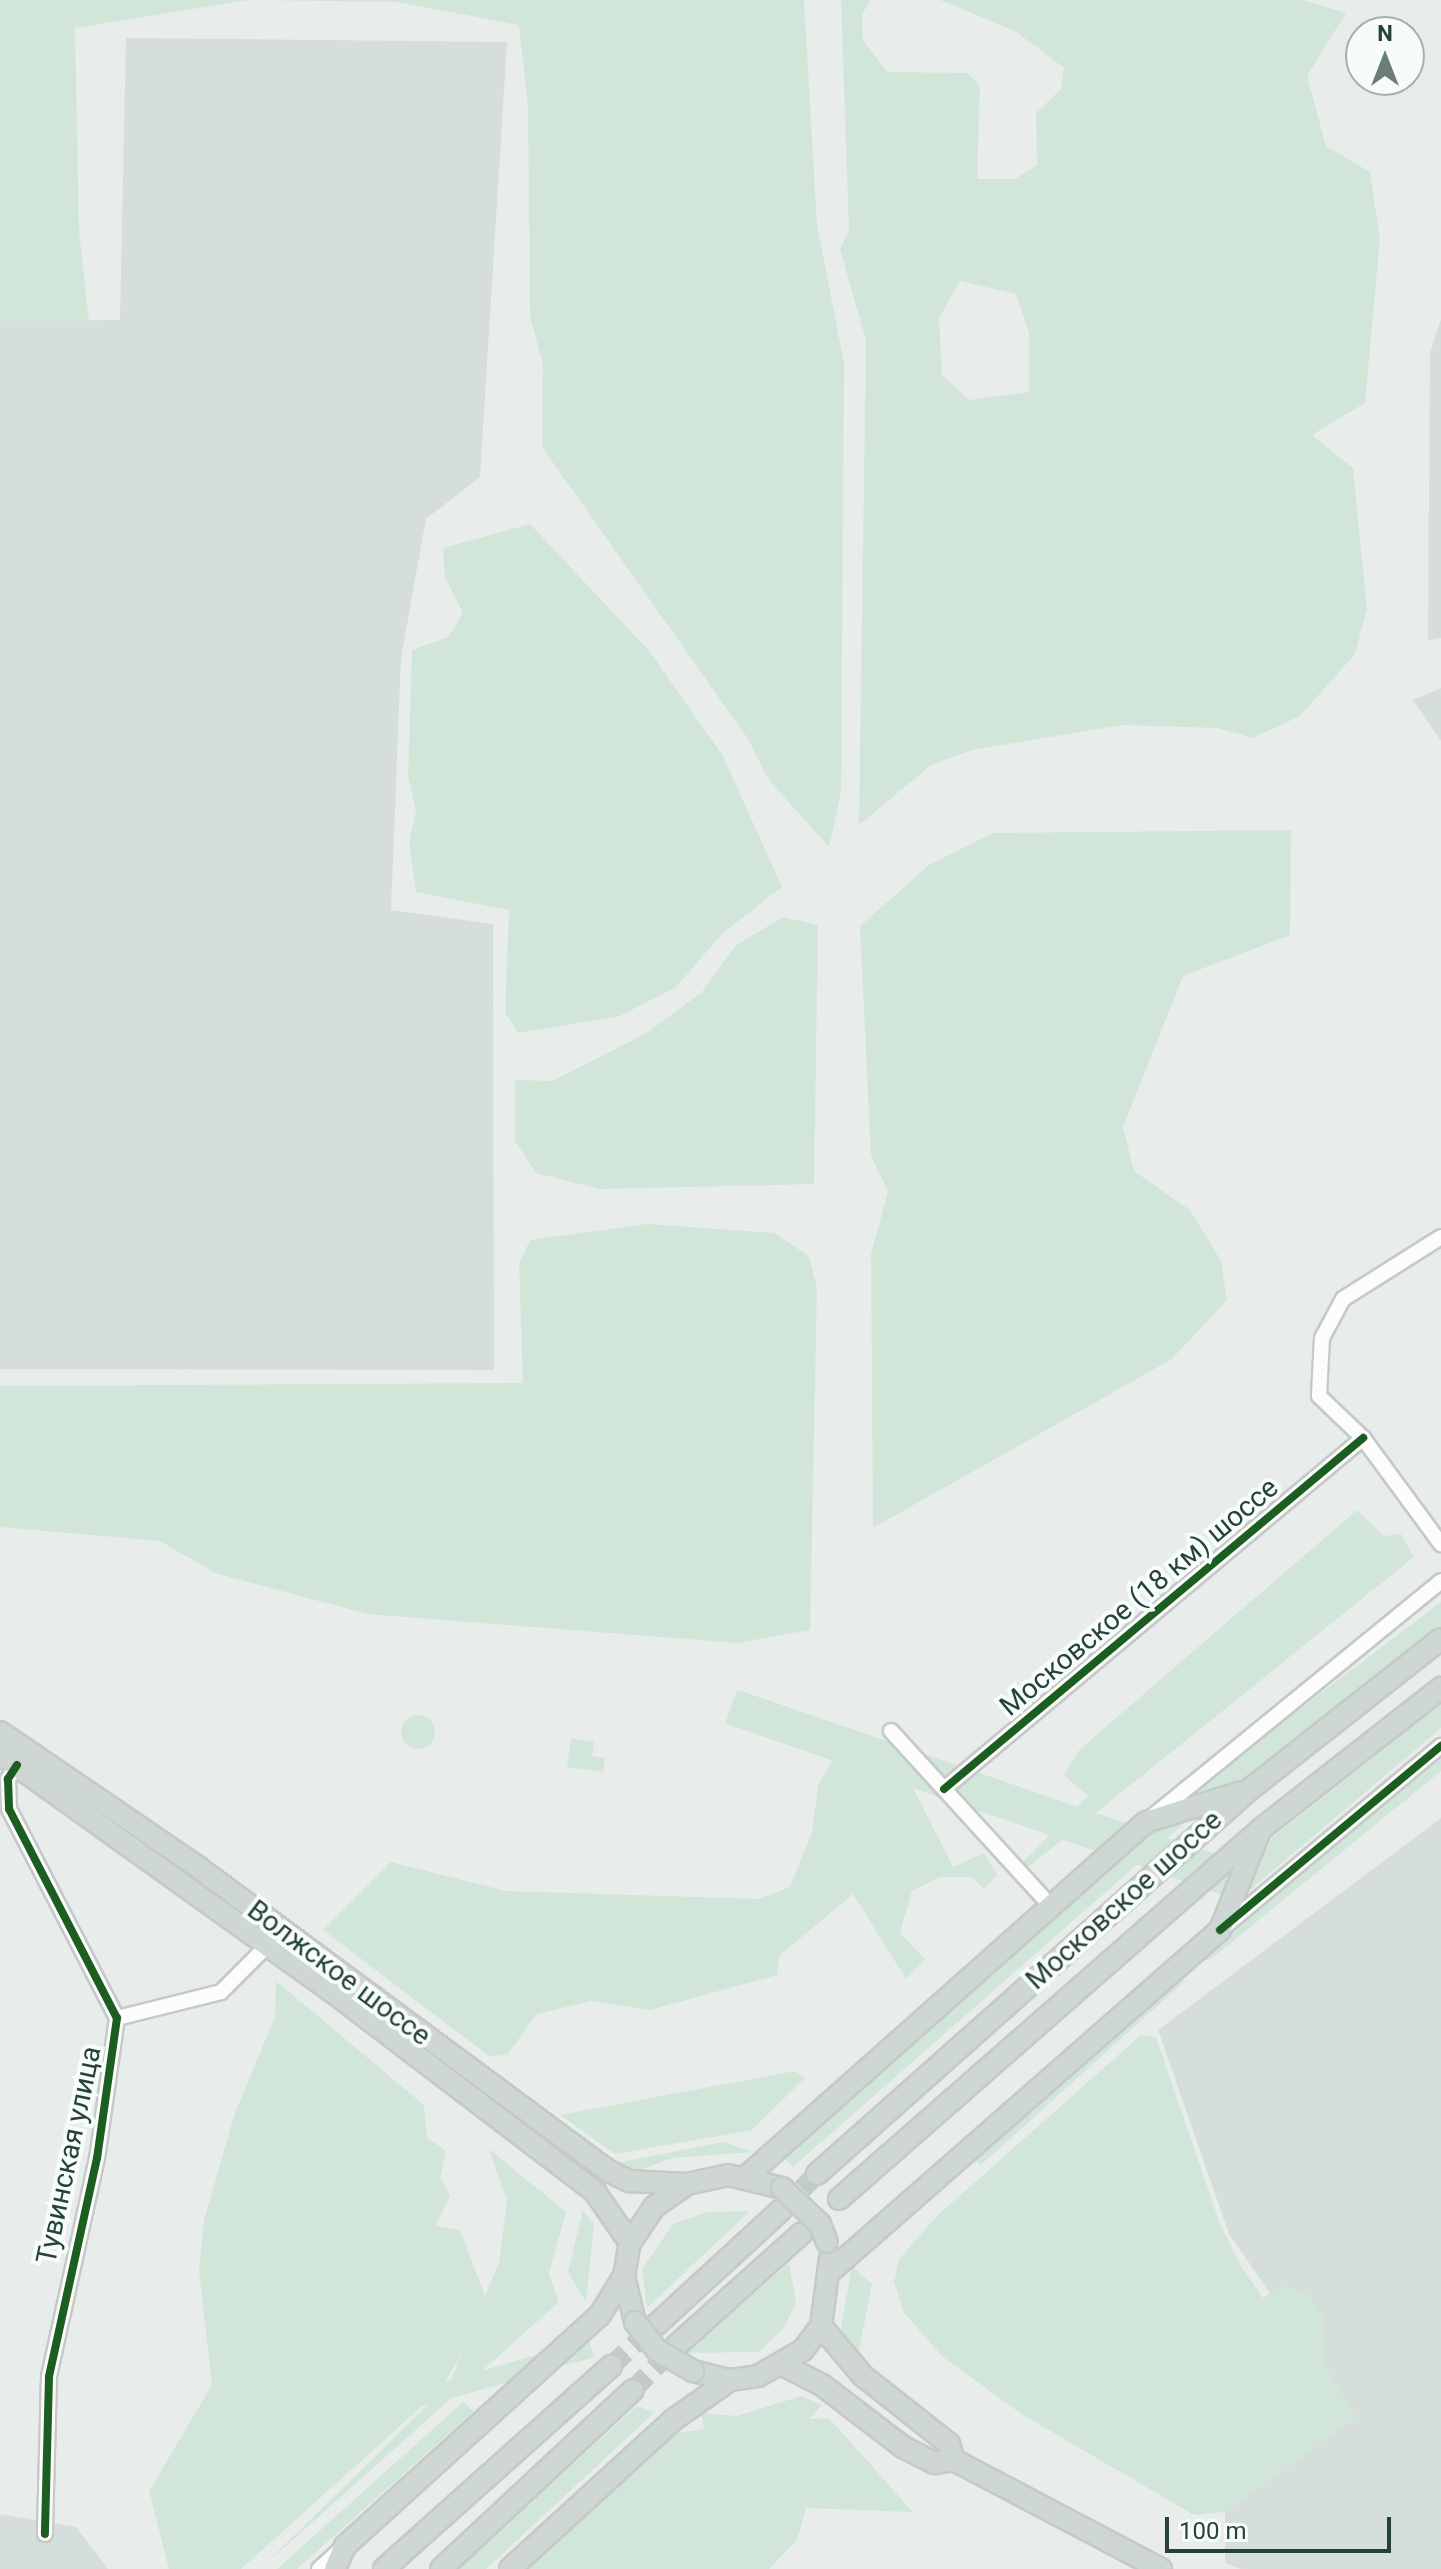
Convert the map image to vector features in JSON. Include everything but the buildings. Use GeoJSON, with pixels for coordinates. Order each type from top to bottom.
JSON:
{"type":"FeatureCollection","features":[{"type":"Feature","properties":{"kind":"main road","name":"Московское шоссе"},"geometry":{"type":"LineString","coordinates":[[817,2174],[1249,1790],[1441,1639]]}},
{"type":"Feature","properties":{"kind":"main road","name":"Московское шоссе"},"geometry":{"type":"LineString","coordinates":[[839,2199],[1261,1829],[1441,1688]]}},
{"type":"Feature","properties":{"kind":"main road","name":"Волжское шоссе"},"geometry":{"type":"LineString","coordinates":[[0,1732],[199,1868],[607,2170],[629,2181],[687,2184]]}},
{"type":"Feature","properties":{"kind":"main road","name":"Волжское шоссе"},"geometry":{"type":"LineString","coordinates":[[8,1760],[267,1946],[595,2192],[630,2243]]}},
{"type":"Feature","properties":{"kind":"main road"},"geometry":{"type":"LineString","coordinates":[[747,2176],[1146,1822],[1249,1790]]}},
{"type":"Feature","properties":{"kind":"main road"},"geometry":{"type":"LineString","coordinates":[[833,2269],[1220,1930],[1261,1829]]}},
{"type":"Feature","properties":{"kind":"main road"},"geometry":{"type":"LineString","coordinates":[[335,2569],[345,2546],[600,2315],[624,2276],[630,2243],[654,2207],[687,2184],[747,2176],[782,2188],[820,2224],[827,2242],[833,2269],[821,2326],[783,2365],[730,2380],[673,2420],[510,2569]]}},
{"type":"Feature","properties":{"kind":"main road"},"geometry":{"type":"LineString","coordinates":[[656,2325],[781,2210]]}},
{"type":"Feature","properties":{"kind":"main road"},"geometry":{"type":"LineString","coordinates":[[676,2346],[802,2233]]}},
{"type":"Feature","properties":{"kind":"main road"},"geometry":{"type":"LineString","coordinates":[[624,2276],[635,2322],[657,2350],[693,2371],[730,2380]]}},
{"type":"Feature","properties":{"kind":"main road"},"geometry":{"type":"LineString","coordinates":[[821,2326],[863,2376],[949,2444],[954,2460]]}},
{"type":"Feature","properties":{"kind":"main road"},"geometry":{"type":"LineString","coordinates":[[783,2365],[822,2385],[903,2447],[935,2463],[954,2460],[1161,2569]]}},
{"type":"Feature","properties":{"kind":"main road"},"geometry":{"type":"LineString","coordinates":[[384,2569],[611,2366]]}},
{"type":"Feature","properties":{"kind":"main road"},"geometry":{"type":"LineString","coordinates":[[441,2569],[633,2390]]}},
{"type":"Feature","properties":{"kind":"street"},"geometry":{"type":"LineString","coordinates":[[1441,1237],[1343,1299],[1322,1338],[1319,1396],[1363,1438],[1441,1544]]}},
{"type":"Feature","properties":{"kind":"street","name":"Московское (18 км) шоссе"},"geometry":{"type":"LineString","coordinates":[[944,1789],[1363,1438]]}},
{"type":"Feature","properties":{"kind":"street"},"geometry":{"type":"LineString","coordinates":[[1146,1822],[1441,1581]]}},
{"type":"Feature","properties":{"kind":"street"},"geometry":{"type":"LineString","coordinates":[[891,1731],[1050,1905]]}},
{"type":"Feature","properties":{"kind":"street"},"geometry":{"type":"LineString","coordinates":[[1220,1930],[1441,1746]]}},
{"type":"Feature","properties":{"kind":"street","name":"Тувинская улица"},"geometry":{"type":"LineString","coordinates":[[8,1760],[9,1809],[117,2018],[97,2158],[49,2377],[45,2534]]}},
{"type":"Feature","properties":{"kind":"street"},"geometry":{"type":"LineString","coordinates":[[117,2018],[221,1992],[267,1946]]}},
{"type":"Feature","properties":{"kind":"street"},"geometry":{"type":"LineString","coordinates":[[319,2569],[345,2546]]}},
{"type":"Feature","properties":{"kind":"shaded area"},"geometry":{"type":"Polygon","coordinates":[[[126,38],[507,42],[480,477],[426,519],[401,658],[391,910],[493,924],[494,1370],[0,1369],[0,321],[120,320],[126,38]]]}},
{"type":"Feature","properties":{"kind":"shaded area"},"geometry":{"type":"Polygon","coordinates":[[[1441,319],[1441,638],[1428,640],[1430,353],[1441,319]]]}},
{"type":"Feature","properties":{"kind":"shaded area"},"geometry":{"type":"Polygon","coordinates":[[[1441,688],[1441,741],[1413,700],[1441,688]]]}},
{"type":"Feature","properties":{"kind":"shaded area"},"geometry":{"type":"Polygon","coordinates":[[[1441,1818],[1441,2569],[1241,2569],[1225,2563],[1225,2512],[1356,2417],[1229,2234],[1158,2030],[1441,1818]]]}},
{"type":"Feature","properties":{"kind":"shaded area"},"geometry":{"type":"Polygon","coordinates":[[[0,2514],[76,2527],[108,2569],[0,2569],[0,2514]]]}},
{"type":"Feature","properties":{"kind":"green space"},"geometry":{"type":"Polygon","coordinates":[[[0,0],[248,0],[75,28],[79,231],[89,321],[0,321],[0,0]]]}},
{"type":"Feature","properties":{"kind":"green space"},"geometry":{"type":"Polygon","coordinates":[[[248,0],[804,0],[817,225],[844,363],[841,792],[829,847],[768,779],[748,739],[542,447],[543,365],[530,316],[528,107],[519,25],[396,2],[248,0]]]}},
{"type":"Feature","properties":{"kind":"green space"},"geometry":{"type":"Polygon","coordinates":[[[841,0],[871,0],[862,14],[863,40],[887,72],[967,73],[980,85],[977,179],[1015,179],[1037,165],[1036,113],[1061,89],[1064,68],[1015,31],[940,0],[1302,0],[1346,13],[1307,76],[1326,146],[1370,172],[1380,239],[1365,403],[1312,435],[1353,468],[1367,609],[1355,654],[1300,716],[1253,738],[1217,728],[1122,725],[972,750],[931,765],[859,825],[866,340],[840,249],[849,231],[841,0]],[[960,281],[939,318],[942,375],[969,400],[1029,392],[1029,333],[1016,294],[960,281]]]}},
{"type":"Feature","properties":{"kind":"green space"},"geometry":{"type":"Polygon","coordinates":[[[530,524],[650,652],[723,756],[782,887],[723,933],[676,987],[620,1016],[518,1033],[505,1013],[509,910],[416,892],[409,842],[416,811],[408,776],[412,650],[448,637],[463,613],[445,577],[443,548],[530,524]]]}},
{"type":"Feature","properties":{"kind":"green space"},"geometry":{"type":"Polygon","coordinates":[[[1291,830],[1290,935],[1183,976],[1123,1127],[1134,1171],[1190,1210],[1221,1261],[1227,1300],[1172,1359],[873,1528],[871,1254],[888,1191],[871,1156],[860,926],[929,865],[993,833],[1291,830]]]}},
{"type":"Feature","properties":{"kind":"green space"},"geometry":{"type":"Polygon","coordinates":[[[783,917],[818,925],[814,1184],[599,1189],[536,1173],[515,1141],[515,1080],[552,1081],[645,1034],[702,992],[735,946],[783,917]]]}},
{"type":"Feature","properties":{"kind":"green space"},"geometry":{"type":"Polygon","coordinates":[[[647,1224],[774,1233],[809,1256],[817,1288],[810,1630],[737,1643],[367,1614],[215,1573],[160,1541],[0,1527],[0,1386],[523,1383],[519,1264],[530,1240],[647,1224]]]}},
{"type":"Feature","properties":{"kind":"green space"},"geometry":{"type":"Polygon","coordinates":[[[1357,1510],[1384,1536],[1401,1534],[1414,1557],[1021,1873],[1017,1868],[1088,1796],[1064,1775],[1080,1749],[1357,1510]]]}},
{"type":"Feature","properties":{"kind":"green space"},"geometry":{"type":"Polygon","coordinates":[[[1441,1602],[1441,1628],[1231,1788],[1167,1810],[1441,1602]]]}},
{"type":"Feature","properties":{"kind":"green space"},"geometry":{"type":"Polygon","coordinates":[[[737,1689],[1241,1863],[1229,1897],[725,1724],[737,1689]]]}},
{"type":"Feature","properties":{"kind":"green space"},"geometry":{"type":"Polygon","coordinates":[[[1441,1704],[1441,1728],[1237,1901],[1267,1842],[1441,1704]]]}},
{"type":"Feature","properties":{"kind":"green space"},"geometry":{"type":"Polygon","coordinates":[[[418,1715],[430,1720],[435,1732],[430,1744],[418,1749],[406,1744],[401,1732],[406,1720],[418,1715]]]}},
{"type":"Feature","properties":{"kind":"green space"},"geometry":{"type":"Polygon","coordinates":[[[571,1738],[594,1742],[592,1756],[605,1758],[603,1772],[567,1767],[571,1738]]]}},
{"type":"Feature","properties":{"kind":"green space"},"geometry":{"type":"Polygon","coordinates":[[[839,1747],[899,1760],[953,1867],[984,1853],[997,1875],[984,1889],[971,1877],[940,1877],[912,1891],[900,1933],[925,1959],[906,1979],[853,1894],[779,1956],[777,1975],[650,2010],[591,2001],[537,2014],[507,2055],[489,2056],[323,1930],[391,1862],[506,1891],[759,1899],[790,1887],[812,1832],[818,1786],[839,1747]]]}},
{"type":"Feature","properties":{"kind":"green space"},"geometry":{"type":"Polygon","coordinates":[[[1441,1759],[1441,1771],[1211,1959],[1194,1963],[1441,1759]]]}},
{"type":"Feature","properties":{"kind":"green space"},"geometry":{"type":"Polygon","coordinates":[[[1191,1817],[793,2167],[783,2157],[1152,1831],[1191,1817]]]}},
{"type":"Feature","properties":{"kind":"green space"},"geometry":{"type":"Polygon","coordinates":[[[1177,1979],[1185,1981],[981,2165],[971,2157],[1177,1979]]]}},
{"type":"Feature","properties":{"kind":"green space"},"geometry":{"type":"Polygon","coordinates":[[[276,1981],[424,2105],[427,2137],[446,2151],[440,2178],[450,2195],[436,2226],[460,2230],[485,2296],[499,2263],[507,2201],[489,2149],[566,2212],[549,2274],[559,2302],[260,2569],[449,2384],[462,2354],[440,2390],[241,2569],[169,2569],[149,2491],[212,2385],[199,2271],[204,2220],[235,2113],[275,2017],[276,1981]]]}},
{"type":"Feature","properties":{"kind":"green space"},"geometry":{"type":"Polygon","coordinates":[[[1141,2035],[1156,2037],[1220,2224],[1241,2266],[1263,2298],[1281,2286],[1306,2292],[1324,2318],[1326,2368],[1356,2417],[1225,2512],[1194,2515],[1023,2415],[943,2357],[904,2313],[894,2282],[899,2259],[938,2215],[1141,2035]]]}},
{"type":"Feature","properties":{"kind":"green space"},"geometry":{"type":"Polygon","coordinates":[[[795,2071],[805,2078],[752,2130],[615,2154],[560,2115],[795,2071]]]}},
{"type":"Feature","properties":{"kind":"green space"},"geometry":{"type":"Polygon","coordinates":[[[723,2142],[754,2152],[673,2158],[619,2177],[612,2164],[723,2142]]]}},
{"type":"Feature","properties":{"kind":"green space"},"geometry":{"type":"Polygon","coordinates":[[[583,2210],[594,2224],[586,2302],[568,2272],[583,2210]]]}},
{"type":"Feature","properties":{"kind":"green space"},"geometry":{"type":"Polygon","coordinates":[[[750,2211],[647,2308],[642,2269],[673,2224],[707,2212],[750,2211]]]}},
{"type":"Feature","properties":{"kind":"green space"},"geometry":{"type":"Polygon","coordinates":[[[789,2263],[796,2302],[784,2328],[759,2352],[686,2353],[789,2263]]]}},
{"type":"Feature","properties":{"kind":"green space"},"geometry":{"type":"Polygon","coordinates":[[[852,2266],[872,2284],[857,2362],[837,2349],[852,2266]]]}},
{"type":"Feature","properties":{"kind":"green space"},"geometry":{"type":"Polygon","coordinates":[[[589,2340],[594,2357],[265,2452],[260,2434],[589,2340]]]}},
{"type":"Feature","properties":{"kind":"green space"},"geometry":{"type":"Polygon","coordinates":[[[801,2396],[822,2405],[809,2419],[829,2418],[913,2512],[806,2508],[797,2540],[769,2569],[510,2569],[654,2437],[704,2429],[701,2413],[737,2416],[801,2396]]]}},
{"type":"Feature","properties":{"kind":"green space"},"geometry":{"type":"Polygon","coordinates":[[[463,2402],[474,2411],[297,2569],[277,2569],[463,2402]]]}},
{"type":"Feature","properties":{"kind":"green space"},"geometry":{"type":"Polygon","coordinates":[[[637,2406],[655,2412],[486,2569],[457,2569],[637,2406]]]}},
{"type":"Feature","properties":{"kind":"tunnel"},"geometry":{"type":"LineString","coordinates":[[781,2210],[817,2174]]}},
{"type":"Feature","properties":{"kind":"tunnel"},"geometry":{"type":"LineString","coordinates":[[611,2366],[656,2325]]}},
{"type":"Feature","properties":{"kind":"tunnel"},"geometry":{"type":"LineString","coordinates":[[633,2390],[676,2346]]}},
{"type":"Feature","properties":{"kind":"cycle path"},"geometry":{"type":"LineString","coordinates":[[944,1789],[1363,1438]]}},
{"type":"Feature","properties":{"kind":"cycle path"},"geometry":{"type":"LineString","coordinates":[[1220,1930],[1441,1746]]}},
{"type":"Feature","properties":{"kind":"cycle path"},"geometry":{"type":"LineString","coordinates":[[17,1765],[8,1779],[9,1809],[117,2018],[97,2158],[49,2377],[45,2534]]}}]}
